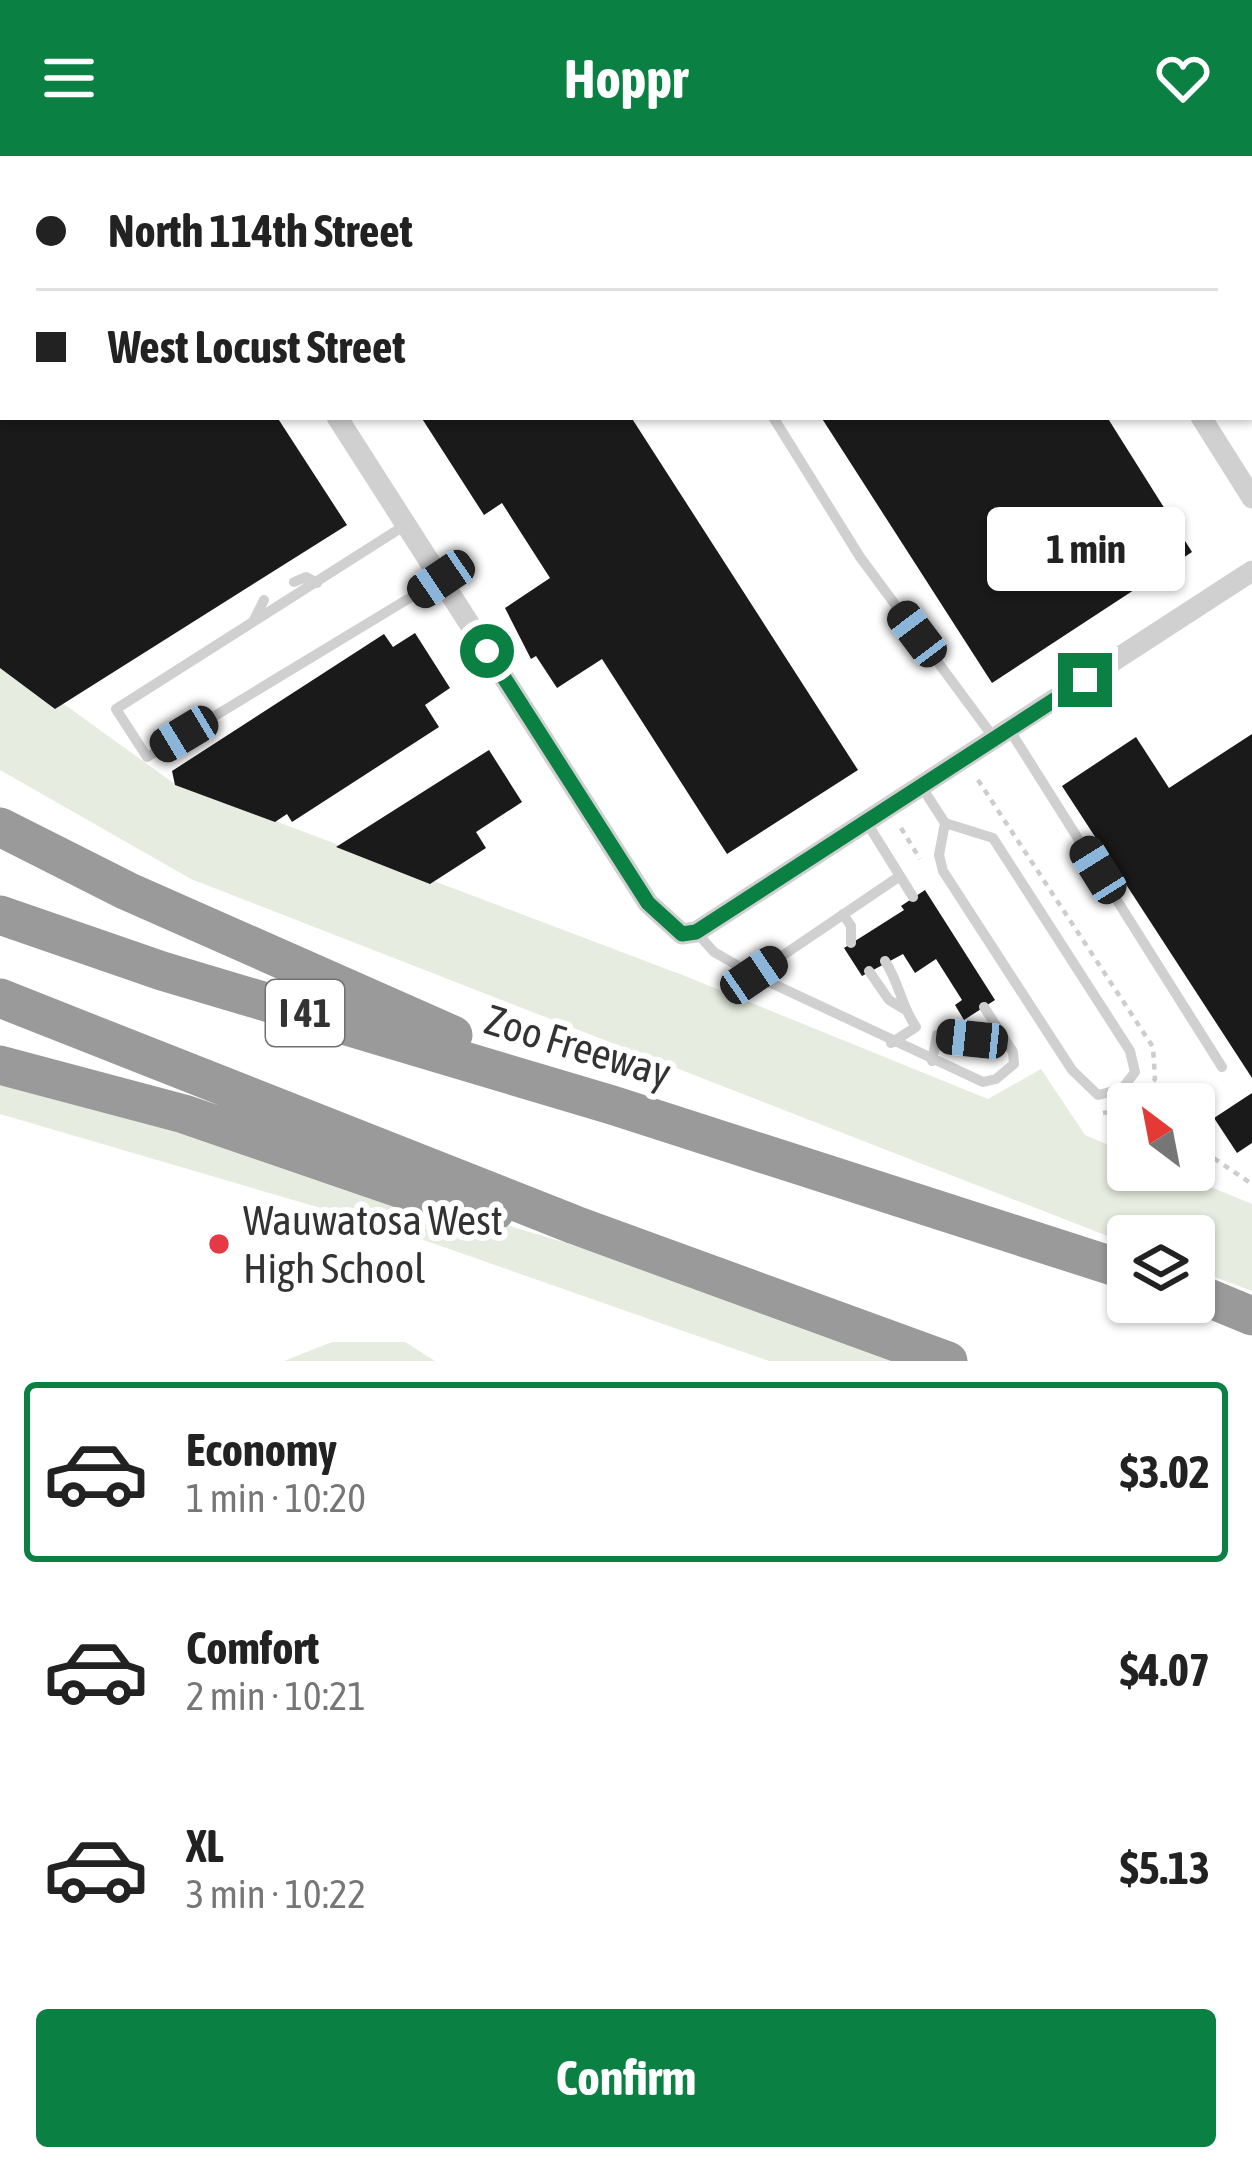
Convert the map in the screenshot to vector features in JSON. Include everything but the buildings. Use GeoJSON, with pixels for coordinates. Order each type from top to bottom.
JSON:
{"type":"FeatureCollection","features":[{"type":"Feature","properties":{"kind":"highway"},"geometry":{"type":"LineString","coordinates":[[0,827],[127,891],[612,1105]]}},
{"type":"Feature","properties":{"kind":"highway","name":"Zoo Freeway"},"geometry":{"type":"LineString","coordinates":[[0,915],[162,971],[612,1105],[1107,1264]]}},
{"type":"Feature","properties":{"kind":"highway","name":"I 41"},"geometry":{"type":"LineString","coordinates":[[0,998],[574,1225],[948,1361]]}},
{"type":"Feature","properties":{"kind":"highway"},"geometry":{"type":"LineString","coordinates":[[0,1066],[184,1114],[434,1200],[574,1225]]}},
{"type":"Feature","properties":{"kind":"highway"},"geometry":{"type":"LineString","coordinates":[[1215,1301],[1252,1316]]}},
{"type":"Feature","properties":{"kind":"street"},"geometry":{"type":"LineString","coordinates":[[339,420],[648,903],[689,933],[1252,571]]}},
{"type":"Feature","properties":{"kind":"street"},"geometry":{"type":"LineString","coordinates":[[1203,420],[1252,498]]}},
{"type":"Feature","properties":{"kind":"lane"},"geometry":{"type":"LineString","coordinates":[[775,420],[860,557],[1001,734],[1222,1066]]}},
{"type":"Feature","properties":{"kind":"lane"},"geometry":{"type":"LineString","coordinates":[[406,524],[116,709],[146,757],[441,579]]}},
{"type":"Feature","properties":{"kind":"lane"},"geometry":{"type":"LineString","coordinates":[[294,581],[306,577],[317,583]]}},
{"type":"Feature","properties":{"kind":"lane"},"geometry":{"type":"LineString","coordinates":[[253,622],[264,600]]}},
{"type":"Feature","properties":{"kind":"lane"},"geometry":{"type":"LineString","coordinates":[[920,784],[945,823],[993,838],[1130,1051],[1135,1072],[1122,1089],[1098,1095],[1072,1070],[943,871],[938,855],[945,823]]}},
{"type":"Feature","properties":{"kind":"lane"},"geometry":{"type":"LineString","coordinates":[[866,820],[913,897]]}},
{"type":"Feature","properties":{"kind":"lane"},"geometry":{"type":"LineString","coordinates":[[754,975],[847,920],[900,876]]}},
{"type":"Feature","properties":{"kind":"lane"},"geometry":{"type":"LineString","coordinates":[[847,920],[867,934]]}},
{"type":"Feature","properties":{"kind":"lane"},"geometry":{"type":"LineString","coordinates":[[847,920],[851,944]]}},
{"type":"Feature","properties":{"kind":"lane"},"geometry":{"type":"LineString","coordinates":[[689,933],[754,975],[891,1043],[983,1082],[996,1079],[1014,1064],[984,1007]]}},
{"type":"Feature","properties":{"kind":"lane"},"geometry":{"type":"LineString","coordinates":[[885,961],[904,990],[904,1009]]}},
{"type":"Feature","properties":{"kind":"lane"},"geometry":{"type":"LineString","coordinates":[[869,971],[916,1028],[891,1043]]}},
{"type":"Feature","properties":{"kind":"lane"},"geometry":{"type":"LineString","coordinates":[[932,1061],[937,1035],[1007,1043]]}},
{"type":"Feature","properties":{"kind":"path"},"geometry":{"type":"LineString","coordinates":[[1215,1159],[1252,1184]]}},
{"type":"Feature","properties":{"kind":"shaded area"},"geometry":{"type":"Polygon","coordinates":[[[0,658],[172,782],[685,976],[988,1099],[1041,1069],[1085,1135],[1107,1144],[1107,1191],[1215,1189],[1252,1204],[1252,1291],[1215,1277],[1215,1215],[1107,1215],[1107,1236],[191,879],[0,770],[0,658]]]}},
{"type":"Feature","properties":{"kind":"shaded area"},"geometry":{"type":"Polygon","coordinates":[[[0,1074],[573,1245],[911,1361],[769,1361],[392,1229],[0,1114],[0,1074]]]}},
{"type":"Feature","properties":{"kind":"shaded area"},"geometry":{"type":"Polygon","coordinates":[[[332,1342],[405,1342],[435,1361],[284,1361],[332,1342]]]}},
{"type":"Feature","properties":{"kind":"place","name":"Wauwatosa West High School"},"geometry":{"type":"Point","coordinates":[219,1244]}},
{"type":"Feature","properties":{"kind":"route"},"geometry":{"type":"LineString","coordinates":[[487,651],[648,903],[662,922],[682,934],[696,932],[1085,680]]}}]}
